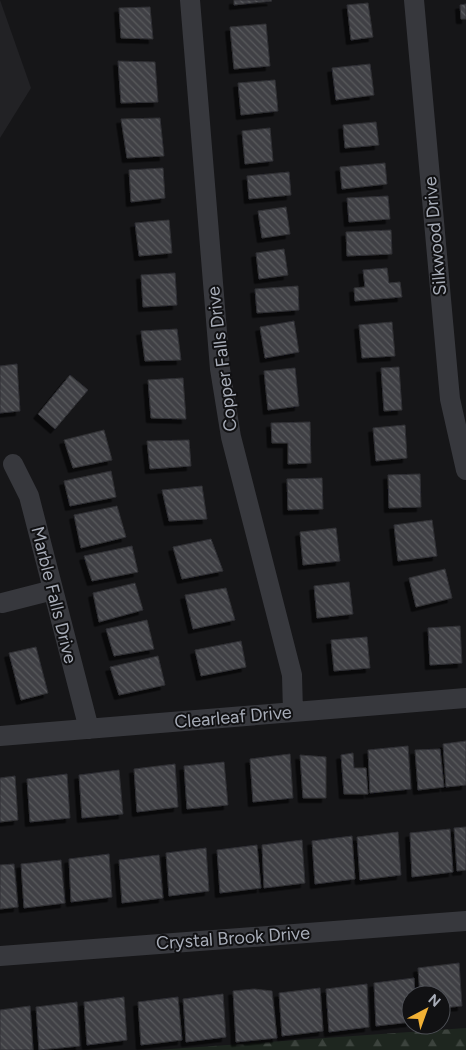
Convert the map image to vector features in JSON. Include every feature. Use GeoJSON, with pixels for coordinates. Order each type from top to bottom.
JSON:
{"type":"FeatureCollection","features":[{"type":"Feature","properties":{"kind":"street","name":"Copper Falls Drive"},"geometry":{"type":"LineString","coordinates":[[190,0],[222,379],[230,437],[292,675],[292,712]]}},
{"type":"Feature","properties":{"kind":"street","name":"Silkwood Drive"},"geometry":{"type":"LineString","coordinates":[[414,0],[450,399],[466,470]]}},
{"type":"Feature","properties":{"kind":"street","name":"Marble Falls Drive"},"geometry":{"type":"LineString","coordinates":[[13,464],[29,496],[89,729]]}},
{"type":"Feature","properties":{"kind":"street"},"geometry":{"type":"LineString","coordinates":[[2,603],[53,590]]}},
{"type":"Feature","properties":{"kind":"street","name":"Clearleaf Drive"},"geometry":{"type":"LineString","coordinates":[[0,736],[466,698]]}},
{"type":"Feature","properties":{"kind":"street","name":"Crystal Brook Drive"},"geometry":{"type":"LineString","coordinates":[[0,956],[466,921]]}},
{"type":"Feature","properties":{"kind":"shaded area"},"geometry":{"type":"Polygon","coordinates":[[[0,0],[31,88],[0,138],[0,0]]]}},
{"type":"Feature","properties":{"kind":"green space"},"geometry":{"type":"Polygon","coordinates":[[[466,1028],[466,1050],[156,1050],[401,1033],[401,1035],[451,1035],[451,1029],[466,1028]]]}},
{"type":"Feature","properties":{"kind":"building"},"geometry":{"type":"Polygon","coordinates":[[[234,0],[271,0],[272,1],[234,5],[234,0]]]}},
{"type":"Feature","properties":{"kind":"building"},"geometry":{"type":"Polygon","coordinates":[[[368,3],[373,37],[351,40],[347,5],[368,3]]]}},
{"type":"Feature","properties":{"kind":"building"},"geometry":{"type":"Polygon","coordinates":[[[466,4],[466,19],[461,19],[460,5],[466,4]]]}},
{"type":"Feature","properties":{"kind":"building"},"geometry":{"type":"Polygon","coordinates":[[[150,7],[153,39],[121,38],[119,8],[150,7]]]}},
{"type":"Feature","properties":{"kind":"building"},"geometry":{"type":"Polygon","coordinates":[[[266,24],[270,66],[234,69],[230,27],[266,24]]]}},
{"type":"Feature","properties":{"kind":"building"},"geometry":{"type":"Polygon","coordinates":[[[118,61],[155,62],[158,102],[121,103],[118,61]]]}},
{"type":"Feature","properties":{"kind":"building"},"geometry":{"type":"Polygon","coordinates":[[[370,64],[374,95],[336,100],[332,68],[370,64]]]}},
{"type":"Feature","properties":{"kind":"building"},"geometry":{"type":"Polygon","coordinates":[[[275,80],[278,111],[241,115],[238,83],[275,80]]]}},
{"type":"Feature","properties":{"kind":"building"},"geometry":{"type":"Polygon","coordinates":[[[160,118],[164,156],[127,158],[121,119],[160,118]]]}},
{"type":"Feature","properties":{"kind":"building"},"geometry":{"type":"Polygon","coordinates":[[[376,122],[379,145],[345,148],[343,125],[376,122]]]}},
{"type":"Feature","properties":{"kind":"building"},"geometry":{"type":"Polygon","coordinates":[[[270,128],[273,161],[245,164],[242,131],[270,128]]]}},
{"type":"Feature","properties":{"kind":"building"},"geometry":{"type":"Polygon","coordinates":[[[385,163],[387,184],[342,189],[340,167],[385,163]]]}},
{"type":"Feature","properties":{"kind":"building"},"geometry":{"type":"Polygon","coordinates":[[[163,168],[165,198],[131,202],[129,170],[163,168]]]}},
{"type":"Feature","properties":{"kind":"building"},"geometry":{"type":"Polygon","coordinates":[[[289,172],[291,195],[249,199],[247,176],[289,172]]]}},
{"type":"Feature","properties":{"kind":"building"},"geometry":{"type":"Polygon","coordinates":[[[388,196],[390,219],[349,222],[347,198],[388,196]]]}},
{"type":"Feature","properties":{"kind":"building"},"geometry":{"type":"Polygon","coordinates":[[[286,207],[290,234],[262,238],[258,211],[286,207]]]}},
{"type":"Feature","properties":{"kind":"building"},"geometry":{"type":"Polygon","coordinates":[[[169,220],[172,253],[139,256],[135,223],[169,220]]]}},
{"type":"Feature","properties":{"kind":"building"},"geometry":{"type":"Polygon","coordinates":[[[391,230],[392,254],[347,256],[346,232],[391,230]]]}},
{"type":"Feature","properties":{"kind":"building"},"geometry":{"type":"Polygon","coordinates":[[[284,249],[288,275],[259,279],[256,253],[284,249]]]}},
{"type":"Feature","properties":{"kind":"building"},"geometry":{"type":"Polygon","coordinates":[[[387,268],[389,283],[400,282],[402,297],[355,301],[354,288],[365,287],[363,270],[387,268]]]}},
{"type":"Feature","properties":{"kind":"building"},"geometry":{"type":"Polygon","coordinates":[[[175,273],[177,305],[143,307],[141,275],[175,273]]]}},
{"type":"Feature","properties":{"kind":"building"},"geometry":{"type":"Polygon","coordinates":[[[298,286],[299,310],[257,313],[255,289],[298,286]]]}},
{"type":"Feature","properties":{"kind":"building"},"geometry":{"type":"Polygon","coordinates":[[[294,321],[299,352],[265,358],[260,327],[294,321]]]}},
{"type":"Feature","properties":{"kind":"building"},"geometry":{"type":"Polygon","coordinates":[[[392,322],[395,356],[362,358],[359,325],[392,322]]]}},
{"type":"Feature","properties":{"kind":"building"},"geometry":{"type":"Polygon","coordinates":[[[177,329],[181,360],[145,361],[141,331],[177,329]]]}},
{"type":"Feature","properties":{"kind":"building"},"geometry":{"type":"Polygon","coordinates":[[[17,364],[20,411],[0,413],[0,366],[17,364]]]}},
{"type":"Feature","properties":{"kind":"building"},"geometry":{"type":"Polygon","coordinates":[[[399,367],[402,410],[384,411],[381,368],[399,367]]]}},
{"type":"Feature","properties":{"kind":"building"},"geometry":{"type":"Polygon","coordinates":[[[295,368],[299,406],[268,410],[264,371],[295,368]]]}},
{"type":"Feature","properties":{"kind":"building"},"geometry":{"type":"Polygon","coordinates":[[[70,375],[88,390],[55,429],[38,414],[70,375]]]}},
{"type":"Feature","properties":{"kind":"building"},"geometry":{"type":"Polygon","coordinates":[[[183,378],[186,419],[151,418],[148,380],[183,378]]]}},
{"type":"Feature","properties":{"kind":"building"},"geometry":{"type":"Polygon","coordinates":[[[310,422],[311,463],[288,464],[288,443],[272,443],[271,423],[310,422]]]}},
{"type":"Feature","properties":{"kind":"building"},"geometry":{"type":"Polygon","coordinates":[[[405,425],[407,458],[376,461],[373,428],[405,425]]]}},
{"type":"Feature","properties":{"kind":"building"},"geometry":{"type":"Polygon","coordinates":[[[104,430],[112,460],[73,468],[64,440],[104,430]]]}},
{"type":"Feature","properties":{"kind":"building"},"geometry":{"type":"Polygon","coordinates":[[[189,440],[191,466],[150,469],[147,441],[189,440]]]}},
{"type":"Feature","properties":{"kind":"building"},"geometry":{"type":"Polygon","coordinates":[[[111,471],[116,497],[70,506],[64,481],[111,471]]]}},
{"type":"Feature","properties":{"kind":"building"},"geometry":{"type":"Polygon","coordinates":[[[420,474],[421,507],[389,508],[388,475],[420,474]]]}},
{"type":"Feature","properties":{"kind":"building"},"geometry":{"type":"Polygon","coordinates":[[[322,478],[323,509],[288,510],[287,479],[322,478]]]}},
{"type":"Feature","properties":{"kind":"building"},"geometry":{"type":"Polygon","coordinates":[[[202,486],[207,519],[169,521],[162,490],[202,486]]]}},
{"type":"Feature","properties":{"kind":"building"},"geometry":{"type":"Polygon","coordinates":[[[117,506],[126,537],[81,548],[74,515],[117,506]]]}},
{"type":"Feature","properties":{"kind":"building"},"geometry":{"type":"Polygon","coordinates":[[[432,520],[437,556],[398,561],[394,525],[432,520]]]}},
{"type":"Feature","properties":{"kind":"building"},"geometry":{"type":"Polygon","coordinates":[[[336,528],[340,561],[303,565],[300,532],[336,528]]]}},
{"type":"Feature","properties":{"kind":"building"},"geometry":{"type":"Polygon","coordinates":[[[211,539],[223,571],[182,579],[173,547],[211,539]]]}},
{"type":"Feature","properties":{"kind":"building"},"geometry":{"type":"Polygon","coordinates":[[[132,546],[138,572],[92,581],[84,556],[132,546]]]}},
{"type":"Feature","properties":{"kind":"building"},"geometry":{"type":"Polygon","coordinates":[[[445,569],[452,598],[416,607],[409,578],[445,569]]]}},
{"type":"Feature","properties":{"kind":"building"},"geometry":{"type":"Polygon","coordinates":[[[349,582],[353,614],[317,618],[314,586],[349,582]]]}},
{"type":"Feature","properties":{"kind":"building"},"geometry":{"type":"Polygon","coordinates":[[[135,583],[143,610],[99,622],[93,593],[135,583]]]}},
{"type":"Feature","properties":{"kind":"building"},"geometry":{"type":"Polygon","coordinates":[[[226,588],[235,620],[193,629],[185,595],[226,588]]]}},
{"type":"Feature","properties":{"kind":"building"},"geometry":{"type":"Polygon","coordinates":[[[147,620],[154,649],[114,656],[106,629],[147,620]]]}},
{"type":"Feature","properties":{"kind":"building"},"geometry":{"type":"Polygon","coordinates":[[[460,626],[462,663],[430,665],[428,628],[460,626]]]}},
{"type":"Feature","properties":{"kind":"building"},"geometry":{"type":"Polygon","coordinates":[[[367,637],[370,668],[334,671],[331,640],[367,637]]]}},
{"type":"Feature","properties":{"kind":"building"},"geometry":{"type":"Polygon","coordinates":[[[241,641],[246,667],[201,676],[195,650],[241,641]]]}},
{"type":"Feature","properties":{"kind":"building"},"geometry":{"type":"Polygon","coordinates":[[[36,647],[48,693],[21,700],[9,653],[36,647]]]}},
{"type":"Feature","properties":{"kind":"building"},"geometry":{"type":"Polygon","coordinates":[[[158,656],[165,685],[119,695],[110,667],[158,656]]]}},
{"type":"Feature","properties":{"kind":"building"},"geometry":{"type":"Polygon","coordinates":[[[466,741],[466,785],[446,787],[443,744],[466,741]]]}},
{"type":"Feature","properties":{"kind":"building"},"geometry":{"type":"Polygon","coordinates":[[[408,746],[411,789],[370,793],[368,750],[408,746]]]}},
{"type":"Feature","properties":{"kind":"building"},"geometry":{"type":"Polygon","coordinates":[[[440,749],[444,787],[418,790],[415,750],[440,749]]]}},
{"type":"Feature","properties":{"kind":"building"},"geometry":{"type":"Polygon","coordinates":[[[353,753],[354,768],[366,768],[368,794],[344,794],[341,755],[353,753]]]}},
{"type":"Feature","properties":{"kind":"building"},"geometry":{"type":"Polygon","coordinates":[[[290,754],[293,798],[253,802],[250,759],[290,754]]]}},
{"type":"Feature","properties":{"kind":"building"},"geometry":{"type":"Polygon","coordinates":[[[300,755],[326,757],[326,798],[303,798],[300,755]]]}},
{"type":"Feature","properties":{"kind":"building"},"geometry":{"type":"Polygon","coordinates":[[[224,762],[228,805],[187,809],[184,766],[224,762]]]}},
{"type":"Feature","properties":{"kind":"building"},"geometry":{"type":"Polygon","coordinates":[[[175,764],[178,807],[137,812],[134,769],[175,764]]]}},
{"type":"Feature","properties":{"kind":"building"},"geometry":{"type":"Polygon","coordinates":[[[119,770],[123,814],[82,818],[79,775],[119,770]]]}},
{"type":"Feature","properties":{"kind":"building"},"geometry":{"type":"Polygon","coordinates":[[[67,774],[70,818],[30,822],[27,779],[67,774]]]}},
{"type":"Feature","properties":{"kind":"building"},"geometry":{"type":"Polygon","coordinates":[[[15,776],[18,820],[0,822],[0,778],[15,776]]]}},
{"type":"Feature","properties":{"kind":"building"},"geometry":{"type":"Polygon","coordinates":[[[466,827],[466,870],[457,871],[454,828],[466,827]]]}},
{"type":"Feature","properties":{"kind":"building"},"geometry":{"type":"Polygon","coordinates":[[[450,829],[453,872],[412,877],[410,833],[450,829]]]}},
{"type":"Feature","properties":{"kind":"building"},"geometry":{"type":"Polygon","coordinates":[[[398,832],[401,875],[360,880],[357,837],[398,832]]]}},
{"type":"Feature","properties":{"kind":"building"},"geometry":{"type":"Polygon","coordinates":[[[352,836],[355,879],[315,884],[312,841],[352,836]]]}},
{"type":"Feature","properties":{"kind":"building"},"geometry":{"type":"Polygon","coordinates":[[[302,840],[305,883],[264,888],[262,845],[302,840]]]}},
{"type":"Feature","properties":{"kind":"building"},"geometry":{"type":"Polygon","coordinates":[[[257,845],[261,888],[220,893],[217,850],[257,845]]]}},
{"type":"Feature","properties":{"kind":"building"},"geometry":{"type":"Polygon","coordinates":[[[206,848],[209,891],[169,896],[166,853],[206,848]]]}},
{"type":"Feature","properties":{"kind":"building"},"geometry":{"type":"Polygon","coordinates":[[[109,854],[112,897],[71,902],[69,859],[109,854]]]}},
{"type":"Feature","properties":{"kind":"building"},"geometry":{"type":"Polygon","coordinates":[[[159,855],[163,898],[122,903],[119,860],[159,855]]]}},
{"type":"Feature","properties":{"kind":"building"},"geometry":{"type":"Polygon","coordinates":[[[61,860],[65,903],[24,908],[21,864],[61,860]]]}},
{"type":"Feature","properties":{"kind":"building"},"geometry":{"type":"Polygon","coordinates":[[[14,864],[18,907],[0,909],[0,865],[14,864]]]}},
{"type":"Feature","properties":{"kind":"building"},"geometry":{"type":"Polygon","coordinates":[[[459,963],[462,1006],[451,1007],[451,985],[419,985],[418,968],[459,963]]]}},
{"type":"Feature","properties":{"kind":"building"},"geometry":{"type":"Polygon","coordinates":[[[414,978],[414,985],[401,985],[401,1023],[376,1026],[374,983],[414,978]]]}},
{"type":"Feature","properties":{"kind":"building"},"geometry":{"type":"Polygon","coordinates":[[[367,984],[369,1027],[329,1032],[326,989],[367,984]]]}},
{"type":"Feature","properties":{"kind":"building"},"geometry":{"type":"Polygon","coordinates":[[[320,988],[323,1031],[282,1036],[279,993],[320,988]]]}},
{"type":"Feature","properties":{"kind":"building"},"geometry":{"type":"Polygon","coordinates":[[[254,989],[272,991],[277,1038],[236,1042],[233,991],[254,989]]]}},
{"type":"Feature","properties":{"kind":"building"},"geometry":{"type":"Polygon","coordinates":[[[223,994],[226,1037],[186,1042],[183,999],[223,994]]]}},
{"type":"Feature","properties":{"kind":"building"},"geometry":{"type":"Polygon","coordinates":[[[124,997],[127,1040],[87,1045],[84,1002],[124,997]]]}},
{"type":"Feature","properties":{"kind":"building"},"geometry":{"type":"Polygon","coordinates":[[[178,997],[182,1040],[141,1045],[138,1002],[178,997]]]}},
{"type":"Feature","properties":{"kind":"building"},"geometry":{"type":"Polygon","coordinates":[[[77,1002],[80,1046],[39,1050],[36,1007],[77,1002]]]}},
{"type":"Feature","properties":{"kind":"building"},"geometry":{"type":"Polygon","coordinates":[[[30,1006],[33,1050],[0,1050],[0,1010],[30,1006]]]}}]}
